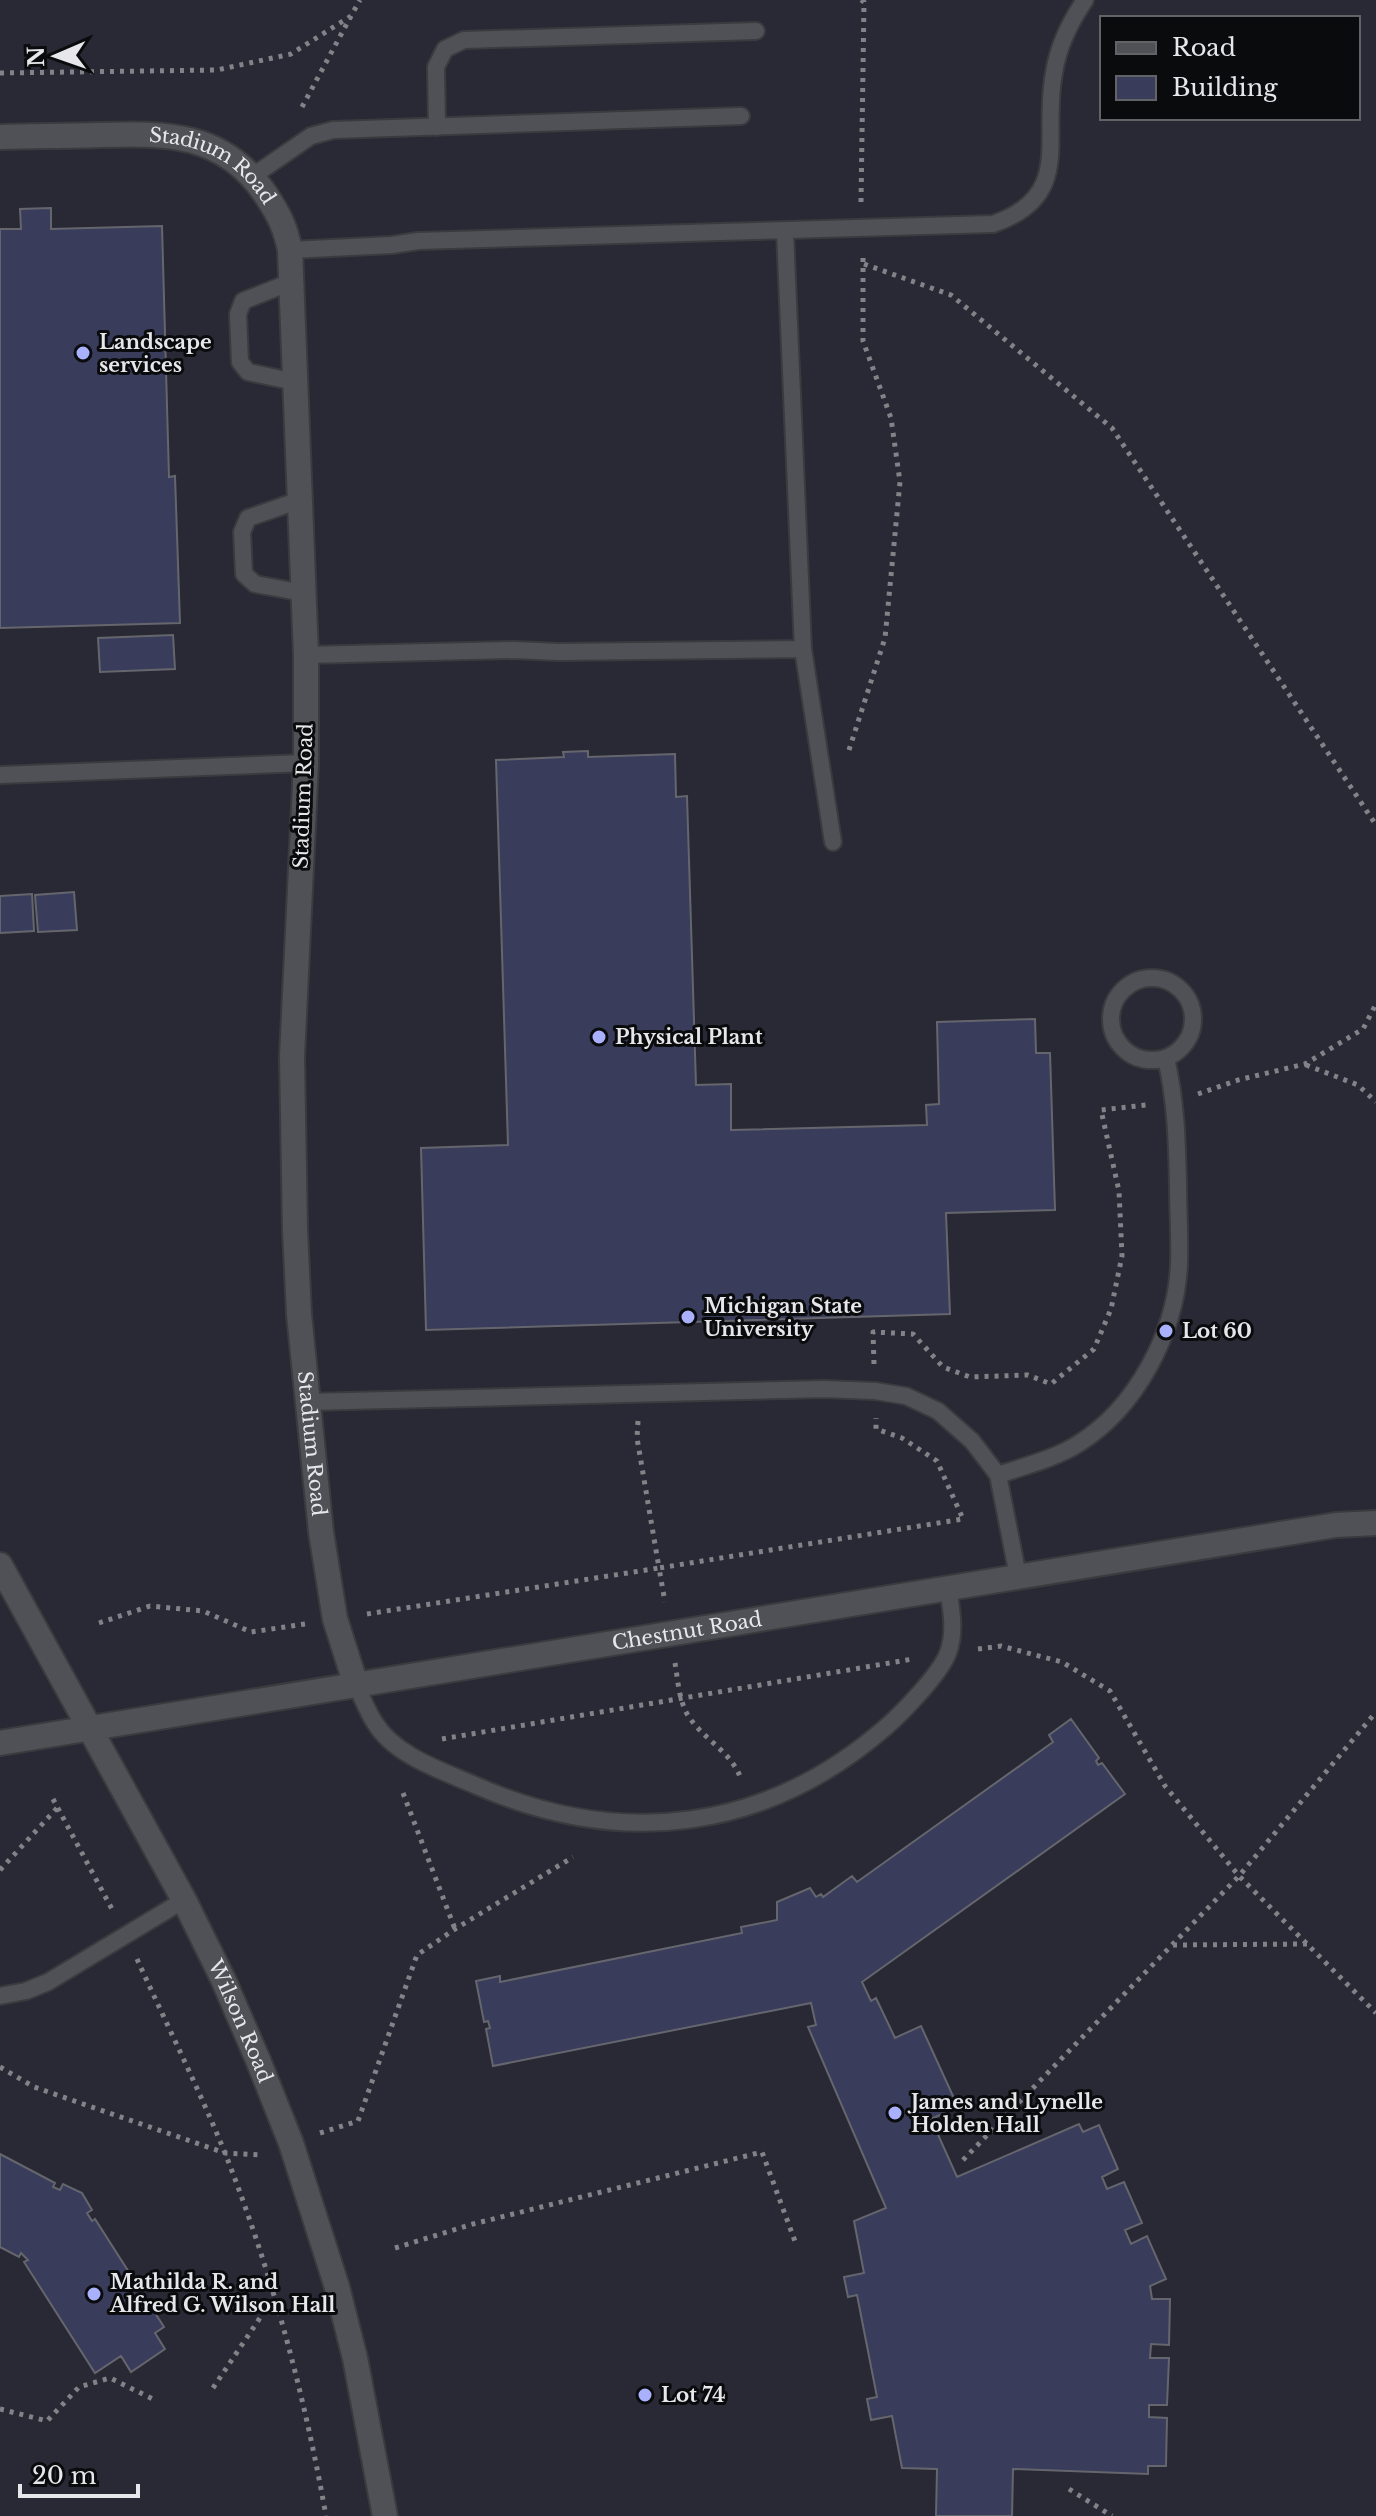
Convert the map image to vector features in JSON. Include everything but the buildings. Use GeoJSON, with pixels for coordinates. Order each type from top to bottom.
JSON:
{"type":"FeatureCollection","features":[{"type":"Feature","properties":{"kind":"street","name":"Stadium Road"},"geometry":{"type":"LineString","coordinates":[[0,137],[152,134],[187,138],[235,160],[253,176],[284,223],[290,250],[306,655],[306,763],[292,1057],[295,1230],[321,1532],[335,1619],[356,1685]]}},
{"type":"Feature","properties":{"kind":"street","name":"Chestnut Road"},"geometry":{"type":"LineString","coordinates":[[0,1743],[948,1587],[1336,1525],[1376,1523]]}},
{"type":"Feature","properties":{"kind":"street","name":"Wilson Road"},"geometry":{"type":"LineString","coordinates":[[0,1565],[184,1900],[258,2060],[315,2214],[355,2358],[385,2516]]}},
{"type":"Feature","properties":{"kind":"lane"},"geometry":{"type":"LineString","coordinates":[[290,250],[418,241],[993,224],[1015,217],[1038,197],[1049,172],[1053,75],[1066,33],[1085,0]]}},
{"type":"Feature","properties":{"kind":"lane"},"geometry":{"type":"LineString","coordinates":[[437,127],[436,67],[445,49],[464,40],[756,31]]}},
{"type":"Feature","properties":{"kind":"lane"},"geometry":{"type":"LineString","coordinates":[[253,176],[311,136],[333,130],[741,116]]}},
{"type":"Feature","properties":{"kind":"lane"},"geometry":{"type":"LineString","coordinates":[[785,232],[803,649],[833,842]]}},
{"type":"Feature","properties":{"kind":"lane"},"geometry":{"type":"LineString","coordinates":[[291,282],[243,301],[238,314],[240,362],[248,372],[295,382]]}},
{"type":"Feature","properties":{"kind":"lane"},"geometry":{"type":"LineString","coordinates":[[300,500],[248,518],[242,532],[244,574],[255,584],[304,593]]}},
{"type":"Feature","properties":{"kind":"lane"},"geometry":{"type":"LineString","coordinates":[[306,655],[514,650],[803,649]]}},
{"type":"Feature","properties":{"kind":"lane"},"geometry":{"type":"LineString","coordinates":[[0,775],[306,763]]}},
{"type":"Feature","properties":{"kind":"lane"},"geometry":{"type":"LineString","coordinates":[[1144,978],[1171,982],[1189,1001],[1193,1015],[1187,1041],[1166,1058],[1153,1061],[1139,1059],[1117,1043],[1112,1030],[1113,1003],[1131,983],[1144,978]]}},
{"type":"Feature","properties":{"kind":"lane"},"geometry":{"type":"LineString","coordinates":[[998,1475],[1077,1445],[1122,1406],[1155,1355],[1175,1297],[1179,1266],[1175,1102],[1166,1058]]}},
{"type":"Feature","properties":{"kind":"lane"},"geometry":{"type":"LineString","coordinates":[[308,1402],[824,1389],[906,1396],[938,1411],[972,1441],[998,1475],[1018,1576]]}},
{"type":"Feature","properties":{"kind":"lane"},"geometry":{"type":"LineString","coordinates":[[356,1685],[376,1725],[397,1747],[485,1789],[525,1805],[609,1823],[685,1821],[750,1807],[790,1791],[827,1771],[895,1719],[923,1688],[948,1653],[953,1621],[948,1587]]}},
{"type":"Feature","properties":{"kind":"lane"},"geometry":{"type":"LineString","coordinates":[[0,1996],[26,1991],[48,1982],[184,1900]]}},
{"type":"Feature","properties":{"kind":"path"},"geometry":{"type":"LineString","coordinates":[[302,107],[360,0]]}},
{"type":"Feature","properties":{"kind":"path"},"geometry":{"type":"LineString","coordinates":[[847,760],[885,638],[900,482],[891,418],[863,341],[864,264],[860,230],[864,2],[861,0]]}},
{"type":"Feature","properties":{"kind":"path"},"geometry":{"type":"LineString","coordinates":[[0,73],[217,70],[291,54],[351,16]]}},
{"type":"Feature","properties":{"kind":"path"},"geometry":{"type":"LineString","coordinates":[[864,264],[951,295],[1112,428],[1376,825]]}},
{"type":"Feature","properties":{"kind":"path"},"geometry":{"type":"LineString","coordinates":[[640,1393],[637,1438],[659,1568],[963,1519],[937,1461],[902,1438],[876,1429],[873,1332],[913,1334],[943,1367],[970,1377],[1028,1375],[1051,1384],[1094,1349],[1111,1309],[1122,1256],[1119,1191],[1101,1110],[1175,1102],[1238,1080],[1305,1064],[1363,1029],[1376,1004]]}},
{"type":"Feature","properties":{"kind":"path"},"geometry":{"type":"LineString","coordinates":[[1305,1064],[1358,1085],[1376,1102]]}},
{"type":"Feature","properties":{"kind":"path"},"geometry":{"type":"LineString","coordinates":[[397,1747],[680,1697],[1001,1646],[1062,1662],[1110,1691],[1165,1786],[1239,1876],[1376,2013]]}},
{"type":"Feature","properties":{"kind":"path"},"geometry":{"type":"LineString","coordinates":[[963,2160],[1239,1876],[1376,1712]]}},
{"type":"Feature","properties":{"kind":"path"},"geometry":{"type":"LineString","coordinates":[[403,1793],[455,1929]]}},
{"type":"Feature","properties":{"kind":"path"},"geometry":{"type":"LineString","coordinates":[[53,1799],[126,1934],[225,2153],[297,2371],[326,2516]]}},
{"type":"Feature","properties":{"kind":"path"},"geometry":{"type":"LineString","coordinates":[[0,1870],[58,1807]]}},
{"type":"Feature","properties":{"kind":"path"},"geometry":{"type":"LineString","coordinates":[[358,2121],[417,1955],[573,1857]]}},
{"type":"Feature","properties":{"kind":"path"},"geometry":{"type":"LineString","coordinates":[[1172,1945],[1307,1944]]}},
{"type":"Feature","properties":{"kind":"path"},"geometry":{"type":"LineString","coordinates":[[0,2067],[34,2087],[225,2153]]}},
{"type":"Feature","properties":{"kind":"path"},"geometry":{"type":"LineString","coordinates":[[395,2248],[473,2224],[762,2152],[796,2244]]}},
{"type":"Feature","properties":{"kind":"path"},"geometry":{"type":"LineString","coordinates":[[213,2388],[274,2297]]}},
{"type":"Feature","properties":{"kind":"path"},"geometry":{"type":"LineString","coordinates":[[0,2409],[47,2421],[79,2387],[110,2378],[155,2400]]}},
{"type":"Feature","properties":{"kind":"path"},"geometry":{"type":"LineString","coordinates":[[1069,2489],[1112,2516]]}},
{"type":"Feature","properties":{"kind":"shaded area","name":"Michigan State University"},"geometry":{"type":"Polygon","coordinates":[[[0,0],[1376,0],[1376,2516],[0,2516],[0,0]]]}},
{"type":"Feature","properties":{"kind":"place","name":"Landscape services"},"geometry":{"type":"Point","coordinates":[83,353]}},
{"type":"Feature","properties":{"kind":"place","name":"Physical Plant"},"geometry":{"type":"Point","coordinates":[599,1037]}},
{"type":"Feature","properties":{"kind":"place","name":"Michigan State University"},"geometry":{"type":"Point","coordinates":[688,1317]}},
{"type":"Feature","properties":{"kind":"place","name":"Lot 60"},"geometry":{"type":"Point","coordinates":[1166,1331]}},
{"type":"Feature","properties":{"kind":"place","name":"James and Lynelle Holden Hall"},"geometry":{"type":"Point","coordinates":[895,2113]}},
{"type":"Feature","properties":{"kind":"place","name":"Mathilda R. and Alfred G. Wilson Hall"},"geometry":{"type":"Point","coordinates":[94,2294]}},
{"type":"Feature","properties":{"kind":"place","name":"Lot 74"},"geometry":{"type":"Point","coordinates":[645,2395]}}]}
